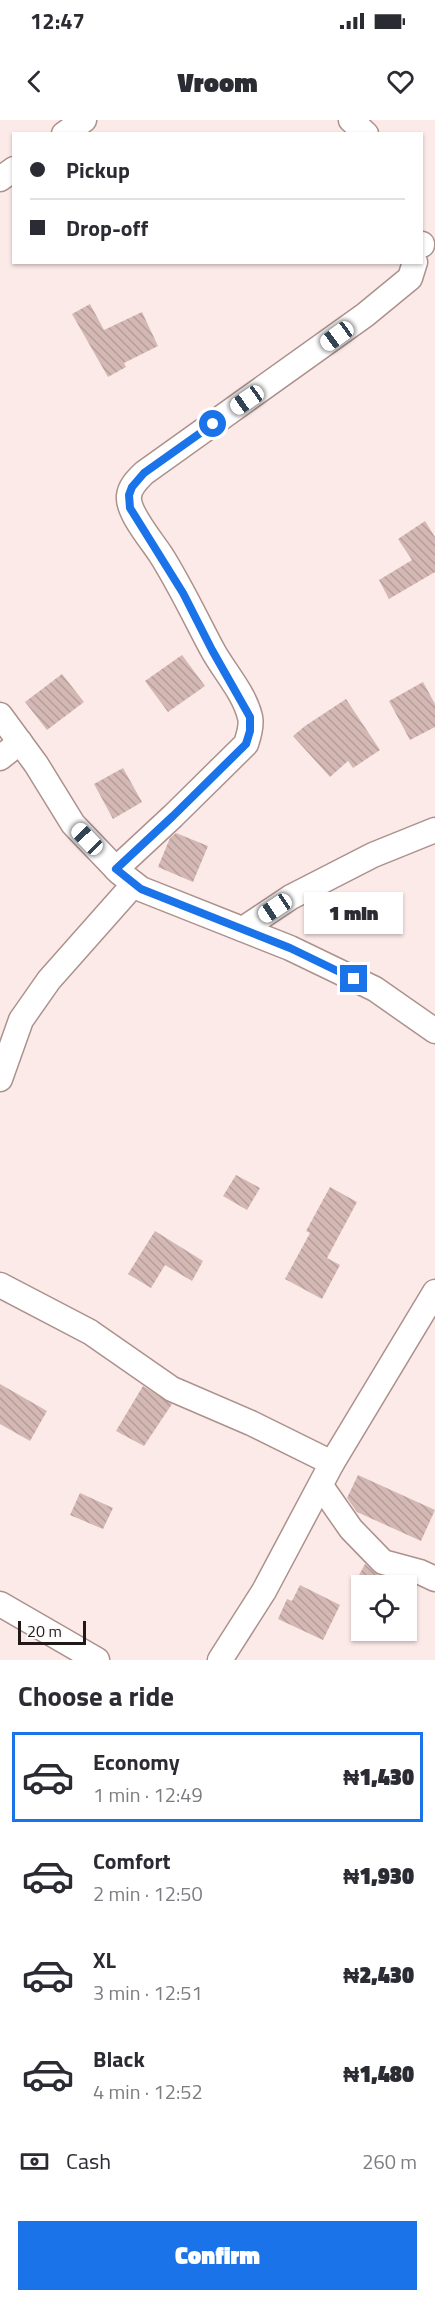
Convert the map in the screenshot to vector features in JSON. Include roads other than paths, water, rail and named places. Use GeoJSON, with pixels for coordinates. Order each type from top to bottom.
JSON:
{"type":"FeatureCollection","features":[{"type":"Feature","properties":{"kind":"street"},"geometry":{"type":"LineString","coordinates":[[67,132],[84,120]]}},
{"type":"Feature","properties":{"kind":"street"},"geometry":{"type":"LineString","coordinates":[[351,120],[364,132]]}},
{"type":"Feature","properties":{"kind":"street"},"geometry":{"type":"LineString","coordinates":[[116,869],[246,744],[250,724],[250,717],[240,695],[212,650],[193,610],[163,558],[130,508],[129,495],[132,487],[144,473],[365,315],[410,278],[414,264]]}},
{"type":"Feature","properties":{"kind":"street"},"geometry":{"type":"LineString","coordinates":[[0,715],[36,764],[73,825],[134,884],[141,889],[290,948],[375,989],[435,1031]]}},
{"type":"Feature","properties":{"kind":"street"},"geometry":{"type":"LineString","coordinates":[[0,758],[20,742]]}},
{"type":"Feature","properties":{"kind":"street"},"geometry":{"type":"LineString","coordinates":[[243,929],[291,897],[373,855],[435,830]]}},
{"type":"Feature","properties":{"kind":"street"},"geometry":{"type":"LineString","coordinates":[[0,1079],[21,1020],[49,980],[134,884]]}},
{"type":"Feature","properties":{"kind":"street"},"geometry":{"type":"LineString","coordinates":[[0,1285],[90,1332],[172,1389],[251,1423],[332,1463]]}},
{"type":"Feature","properties":{"kind":"street"},"geometry":{"type":"LineString","coordinates":[[220,1660],[264,1591],[332,1463],[435,1292]]}},
{"type":"Feature","properties":{"kind":"street"},"geometry":{"type":"LineString","coordinates":[[321,1486],[351,1529],[383,1562],[420,1572],[435,1579]]}},
{"type":"Feature","properties":{"kind":"street"},"geometry":{"type":"LineString","coordinates":[[0,1604],[97,1660]]}}]}
